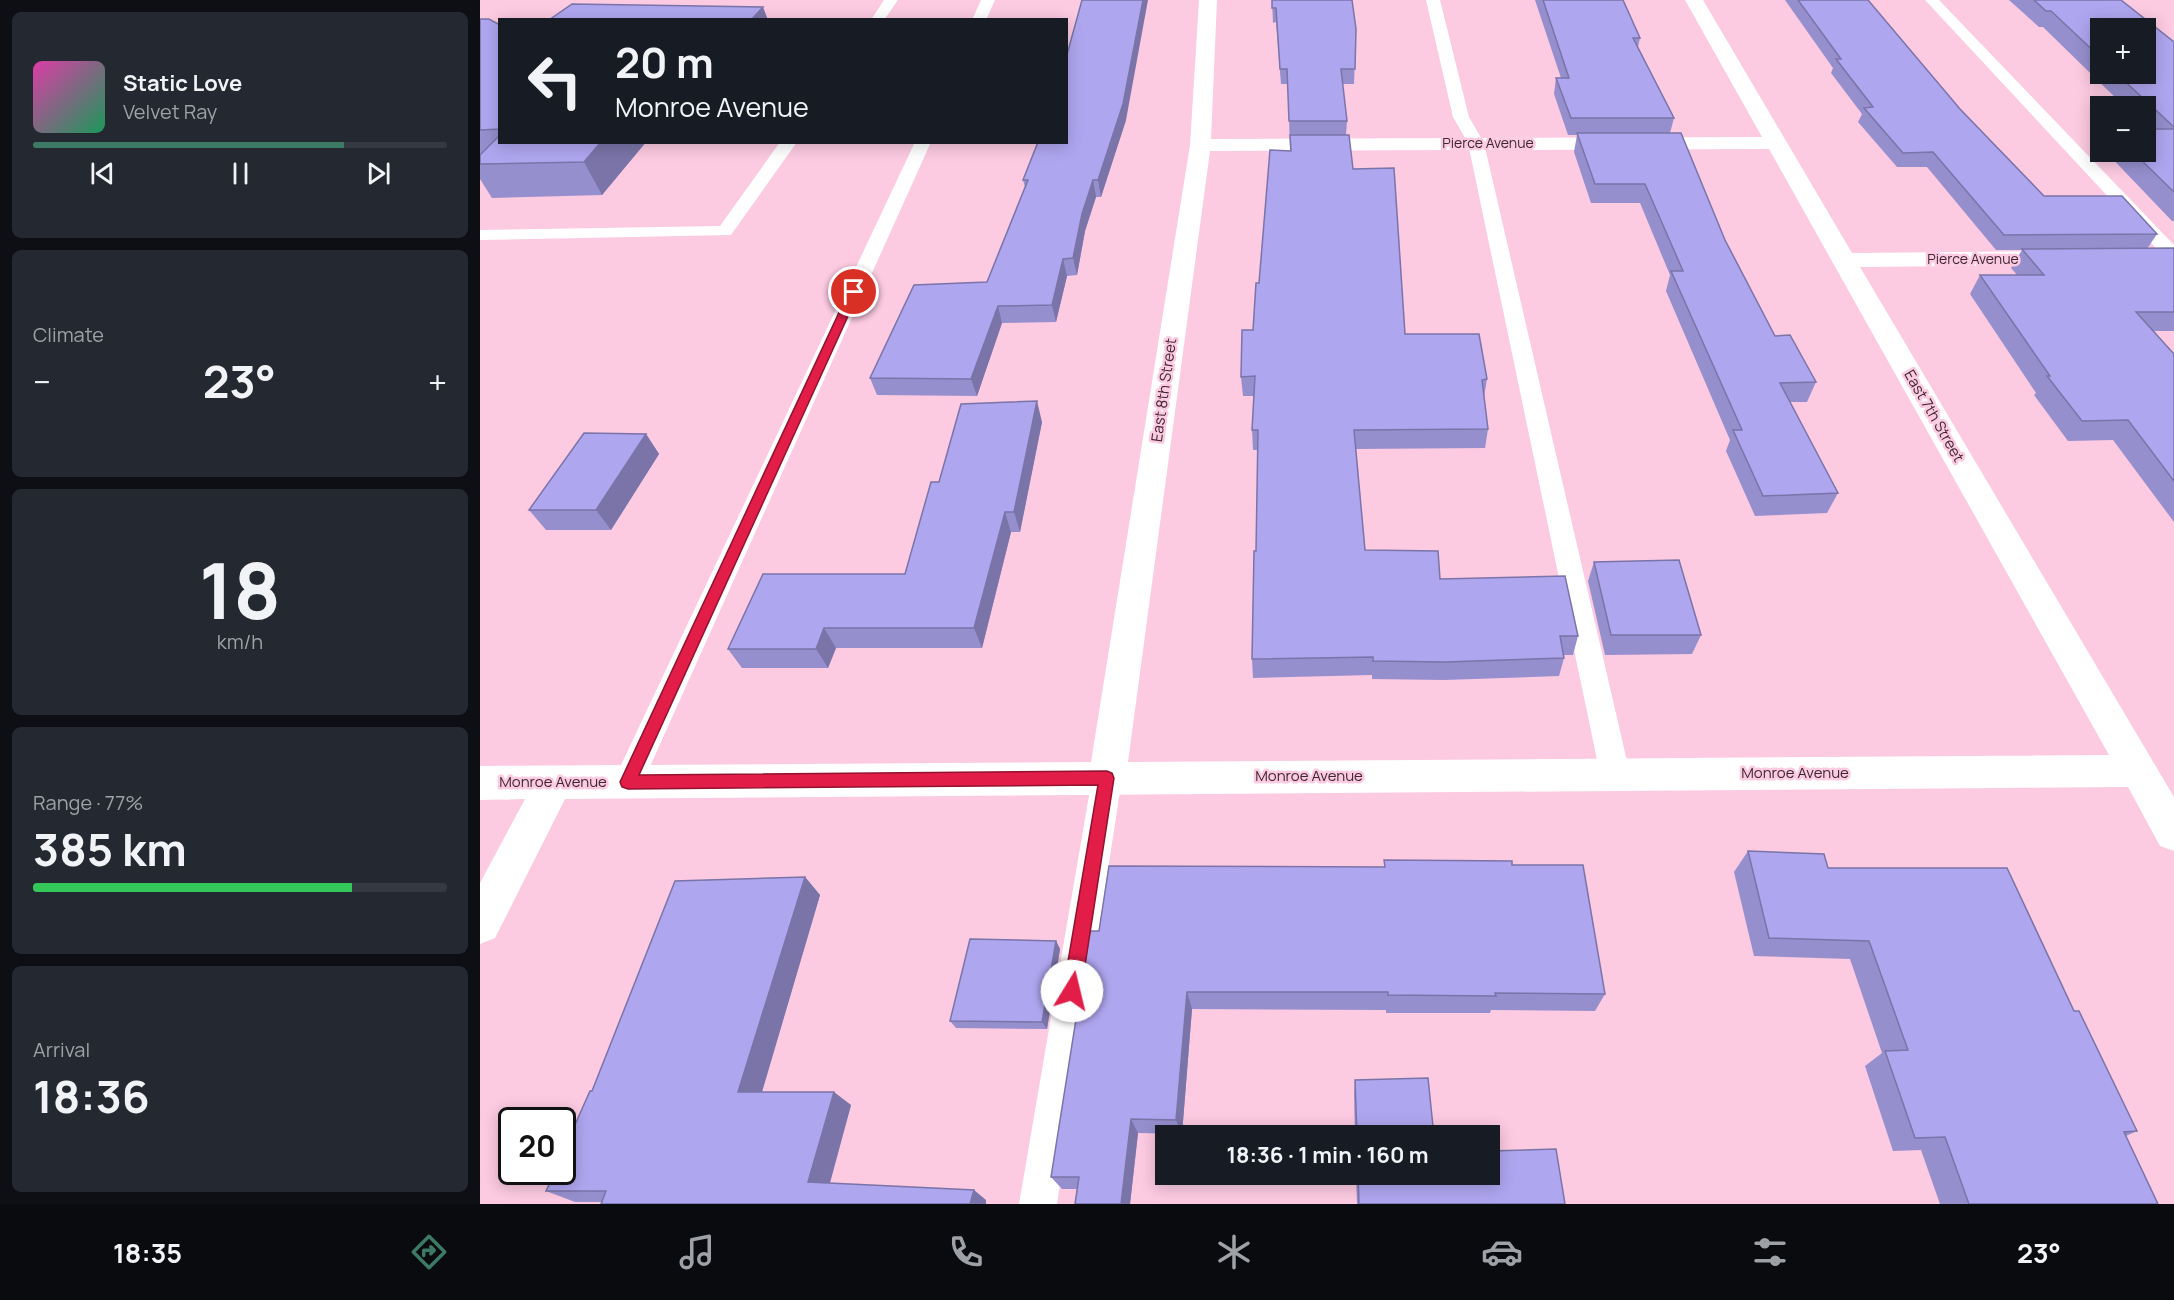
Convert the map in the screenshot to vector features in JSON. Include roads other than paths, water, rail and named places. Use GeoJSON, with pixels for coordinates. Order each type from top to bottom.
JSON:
{"type":"FeatureCollection","features":[{"type":"Feature","properties":{"kind":"street","name":"East 8th Street"},"geometry":{"type":"LineString","coordinates":[[1107,778],[1200,144],[1208,0]]}},
{"type":"Feature","properties":{"kind":"street","name":"East 7th Street"},"geometry":{"type":"LineString","coordinates":[[1694,0],[2174,833]]}},
{"type":"Feature","properties":{"kind":"street","name":"Pierce Avenue"},"geometry":{"type":"LineString","coordinates":[[1200,144],[1777,143]]}},
{"type":"Feature","properties":{"kind":"street"},"geometry":{"type":"LineString","coordinates":[[2140,258],[2174,257]]}},
{"type":"Feature","properties":{"kind":"street","name":"Pierce Avenue"},"geometry":{"type":"LineString","coordinates":[[1844,260],[2082,258]]}},
{"type":"Feature","properties":{"kind":"street","name":"Monroe Avenue"},"geometry":{"type":"LineString","coordinates":[[480,783],[2139,771]]}},
{"type":"Feature","properties":{"kind":"street"},"geometry":{"type":"LineString","coordinates":[[480,924],[554,782]]}},
{"type":"Feature","properties":{"kind":"lane"},"geometry":{"type":"LineString","coordinates":[[878,18],[891,0]]}},
{"type":"Feature","properties":{"kind":"lane"},"geometry":{"type":"LineString","coordinates":[[980,18],[988,0]]}},
{"type":"Feature","properties":{"kind":"lane"},"geometry":{"type":"LineString","coordinates":[[1433,0],[1461,117],[1476,143],[1616,774]]}},
{"type":"Feature","properties":{"kind":"lane"},"geometry":{"type":"LineString","coordinates":[[1932,0],[2174,257]]}},
{"type":"Feature","properties":{"kind":"lane"},"geometry":{"type":"LineString","coordinates":[[480,234],[725,231],[788,144]]}},
{"type":"Feature","properties":{"kind":"lane"},"geometry":{"type":"LineString","coordinates":[[628,782],[921,144]]}},
{"type":"Feature","properties":{"kind":"lane"},"geometry":{"type":"LineString","coordinates":[[1038,1204],[1107,778]]}}]}
